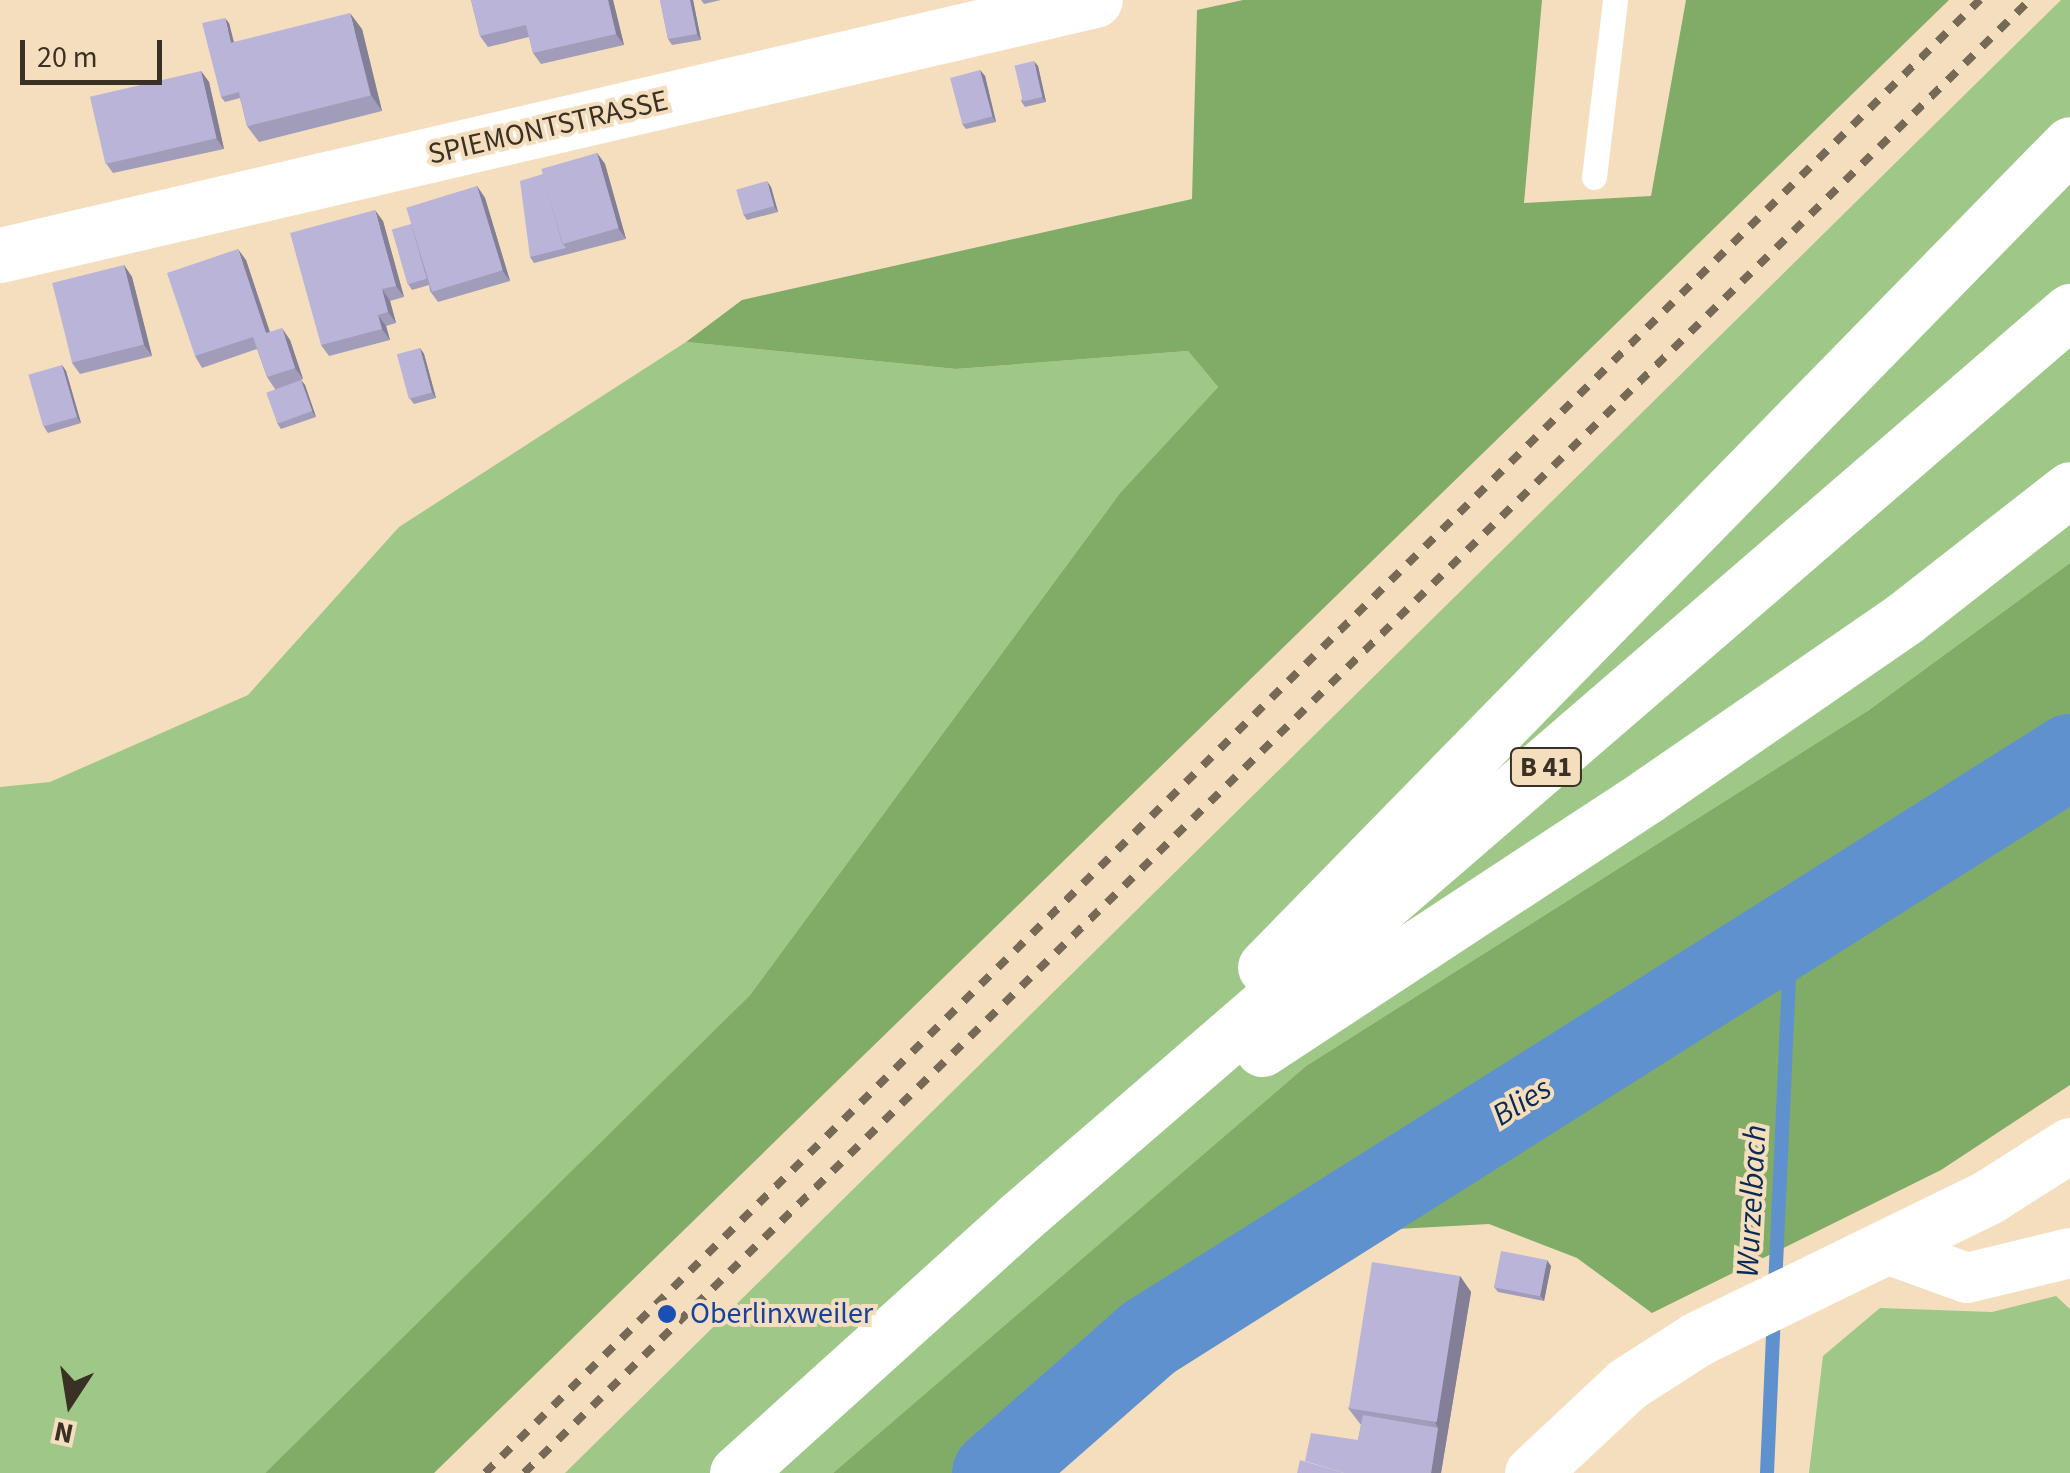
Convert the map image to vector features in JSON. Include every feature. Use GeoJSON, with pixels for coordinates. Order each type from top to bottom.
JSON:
{"type":"FeatureCollection","features":[{"type":"Feature","properties":{"kind":"main road","name":"SPIEMONTSTRASSE"},"geometry":{"type":"LineString","coordinates":[[0,255],[1095,0]]}},
{"type":"Feature","properties":{"kind":"main road"},"geometry":{"type":"LineString","coordinates":[[1018,1219],[2068,146]]}},
{"type":"Feature","properties":{"kind":"main road","name":"B 41"},"geometry":{"type":"LineString","coordinates":[[737,1473],[1018,1219],[2070,311]]}},
{"type":"Feature","properties":{"kind":"main road"},"geometry":{"type":"LineString","coordinates":[[1018,1219],[1905,618],[2070,489]]}},
{"type":"Feature","properties":{"kind":"main road"},"geometry":{"type":"LineString","coordinates":[[1532,1473],[1627,1384],[1697,1340],[1887,1248],[2070,1145]]}},
{"type":"Feature","properties":{"kind":"street"},"geometry":{"type":"LineString","coordinates":[[1887,1248],[1967,1278],[2070,1253]]}},
{"type":"Feature","properties":{"kind":"lane"},"geometry":{"type":"LineString","coordinates":[[1594,177],[1615,0]]}},
{"type":"Feature","properties":{"kind":"green space"},"geometry":{"type":"Polygon","coordinates":[[[1243,0],[1542,0],[1524,203],[1651,196],[1686,0],[1949,0],[434,1473],[265,1473],[750,995],[1120,493],[1218,387],[1188,351],[956,369],[686,342],[742,300],[1192,199],[1197,10],[1243,0]]]}},
{"type":"Feature","properties":{"kind":"green space"},"geometry":{"type":"Polygon","coordinates":[[[2061,0],[2070,0],[2070,563],[1869,710],[1306,1066],[833,1473],[565,1473],[2061,0]]]}},
{"type":"Feature","properties":{"kind":"green space"},"geometry":{"type":"Polygon","coordinates":[[[686,342],[956,369],[1188,351],[1218,387],[1120,493],[750,995],[265,1473],[0,1473],[0,787],[50,782],[248,695],[399,527],[686,342]]]}},
{"type":"Feature","properties":{"kind":"green space"},"geometry":{"type":"Polygon","coordinates":[[[2070,563],[2070,1085],[1941,1170],[1652,1313],[1577,1258],[1489,1224],[1397,1229],[1177,1365],[1057,1473],[833,1473],[1306,1066],[1869,710],[2070,563]]]}},
{"type":"Feature","properties":{"kind":"green space"},"geometry":{"type":"Polygon","coordinates":[[[2056,1296],[2070,1309],[2070,1473],[1809,1473],[1823,1356],[1880,1308],[1992,1312],[2056,1296]]]}},
{"type":"Feature","properties":{"kind":"building"},"geometry":{"type":"Polygon","coordinates":[[[471,0],[608,0],[616,34],[533,53],[526,25],[480,36],[471,0]]]}},
{"type":"Feature","properties":{"kind":"building"},"geometry":{"type":"Polygon","coordinates":[[[660,0],[690,0],[697,34],[668,39],[660,0]]]}},
{"type":"Feature","properties":{"kind":"building"},"geometry":{"type":"Polygon","coordinates":[[[350,13],[371,95],[247,126],[227,44],[350,13]]]}},
{"type":"Feature","properties":{"kind":"building"},"geometry":{"type":"Polygon","coordinates":[[[225,18],[239,92],[221,97],[202,23],[225,18]]]}},
{"type":"Feature","properties":{"kind":"building"},"geometry":{"type":"Polygon","coordinates":[[[1034,61],[1042,97],[1023,102],[1015,65],[1034,61]]]}},
{"type":"Feature","properties":{"kind":"building"},"geometry":{"type":"Polygon","coordinates":[[[980,70],[992,116],[962,124],[950,78],[980,70]]]}},
{"type":"Feature","properties":{"kind":"building"},"geometry":{"type":"Polygon","coordinates":[[[201,71],[217,138],[105,164],[90,97],[201,71]]]}},
{"type":"Feature","properties":{"kind":"building"},"geometry":{"type":"Polygon","coordinates":[[[597,153],[618,228],[563,244],[541,169],[597,153]]]}},
{"type":"Feature","properties":{"kind":"building"},"geometry":{"type":"Polygon","coordinates":[[[543,174],[566,248],[530,257],[520,181],[543,174]]]}},
{"type":"Feature","properties":{"kind":"building"},"geometry":{"type":"Polygon","coordinates":[[[767,181],[774,206],[743,215],[736,190],[767,181]]]}},
{"type":"Feature","properties":{"kind":"building"},"geometry":{"type":"Polygon","coordinates":[[[477,186],[503,270],[432,292],[406,208],[477,186]]]}},
{"type":"Feature","properties":{"kind":"building"},"geometry":{"type":"Polygon","coordinates":[[[375,210],[396,286],[382,289],[388,312],[378,315],[382,329],[321,345],[290,233],[375,210]]]}},
{"type":"Feature","properties":{"kind":"building"},"geometry":{"type":"Polygon","coordinates":[[[411,224],[427,279],[407,284],[392,230],[411,224]]]}},
{"type":"Feature","properties":{"kind":"building"},"geometry":{"type":"Polygon","coordinates":[[[238,249],[266,333],[282,328],[295,368],[267,377],[253,337],[195,356],[167,273],[238,249]]]}},
{"type":"Feature","properties":{"kind":"building"},"geometry":{"type":"Polygon","coordinates":[[[124,265],[144,345],[72,362],[52,283],[124,265]]]}},
{"type":"Feature","properties":{"kind":"building"},"geometry":{"type":"Polygon","coordinates":[[[420,348],[432,392],[409,399],[397,354],[420,348]]]}},
{"type":"Feature","properties":{"kind":"building"},"geometry":{"type":"Polygon","coordinates":[[[62,365],[77,417],[43,427],[28,375],[62,365]]]}},
{"type":"Feature","properties":{"kind":"building"},"geometry":{"type":"Polygon","coordinates":[[[301,380],[312,411],[278,424],[266,393],[301,380]]]}},
{"type":"Feature","properties":{"kind":"building"},"geometry":{"type":"Polygon","coordinates":[[[1501,1251],[1547,1260],[1540,1296],[1494,1287],[1501,1251]]]}},
{"type":"Feature","properties":{"kind":"building"},"geometry":{"type":"Polygon","coordinates":[[[1372,1262],[1460,1276],[1437,1422],[1349,1408],[1372,1262]]]}},
{"type":"Feature","properties":{"kind":"building"},"geometry":{"type":"Polygon","coordinates":[[[1363,1415],[1438,1428],[1431,1473],[1344,1473],[1305,1461],[1311,1433],[1358,1440],[1363,1415]]]}},
{"type":"Feature","properties":{"kind":"building"},"geometry":{"type":"Polygon","coordinates":[[[1300,1460],[1344,1473],[1297,1473],[1300,1460]]]}},
{"type":"Feature","properties":{"kind":"waterway","name":"Blies"},"geometry":{"type":"LineString","coordinates":[[994,1473],[1149,1337],[2070,756]]}},
{"type":"Feature","properties":{"kind":"waterway","name":"Wurzelbach"},"geometry":{"type":"LineString","coordinates":[[1775,1287],[1791,931]]}},
{"type":"Feature","properties":{"kind":"waterway","name":"Wurzelbach"},"geometry":{"type":"LineString","coordinates":[[1767,1473],[1774,1314]]}},
{"type":"Feature","properties":{"kind":"railway"},"geometry":{"type":"LineString","coordinates":[[485,1473],[1980,0]]}},
{"type":"Feature","properties":{"kind":"railway"},"geometry":{"type":"LineString","coordinates":[[524,1473],[2030,0]]}},
{"type":"Feature","properties":{"kind":"place","name":"Oberlinxweiler"},"geometry":{"type":"Point","coordinates":[667,1314]}}]}
